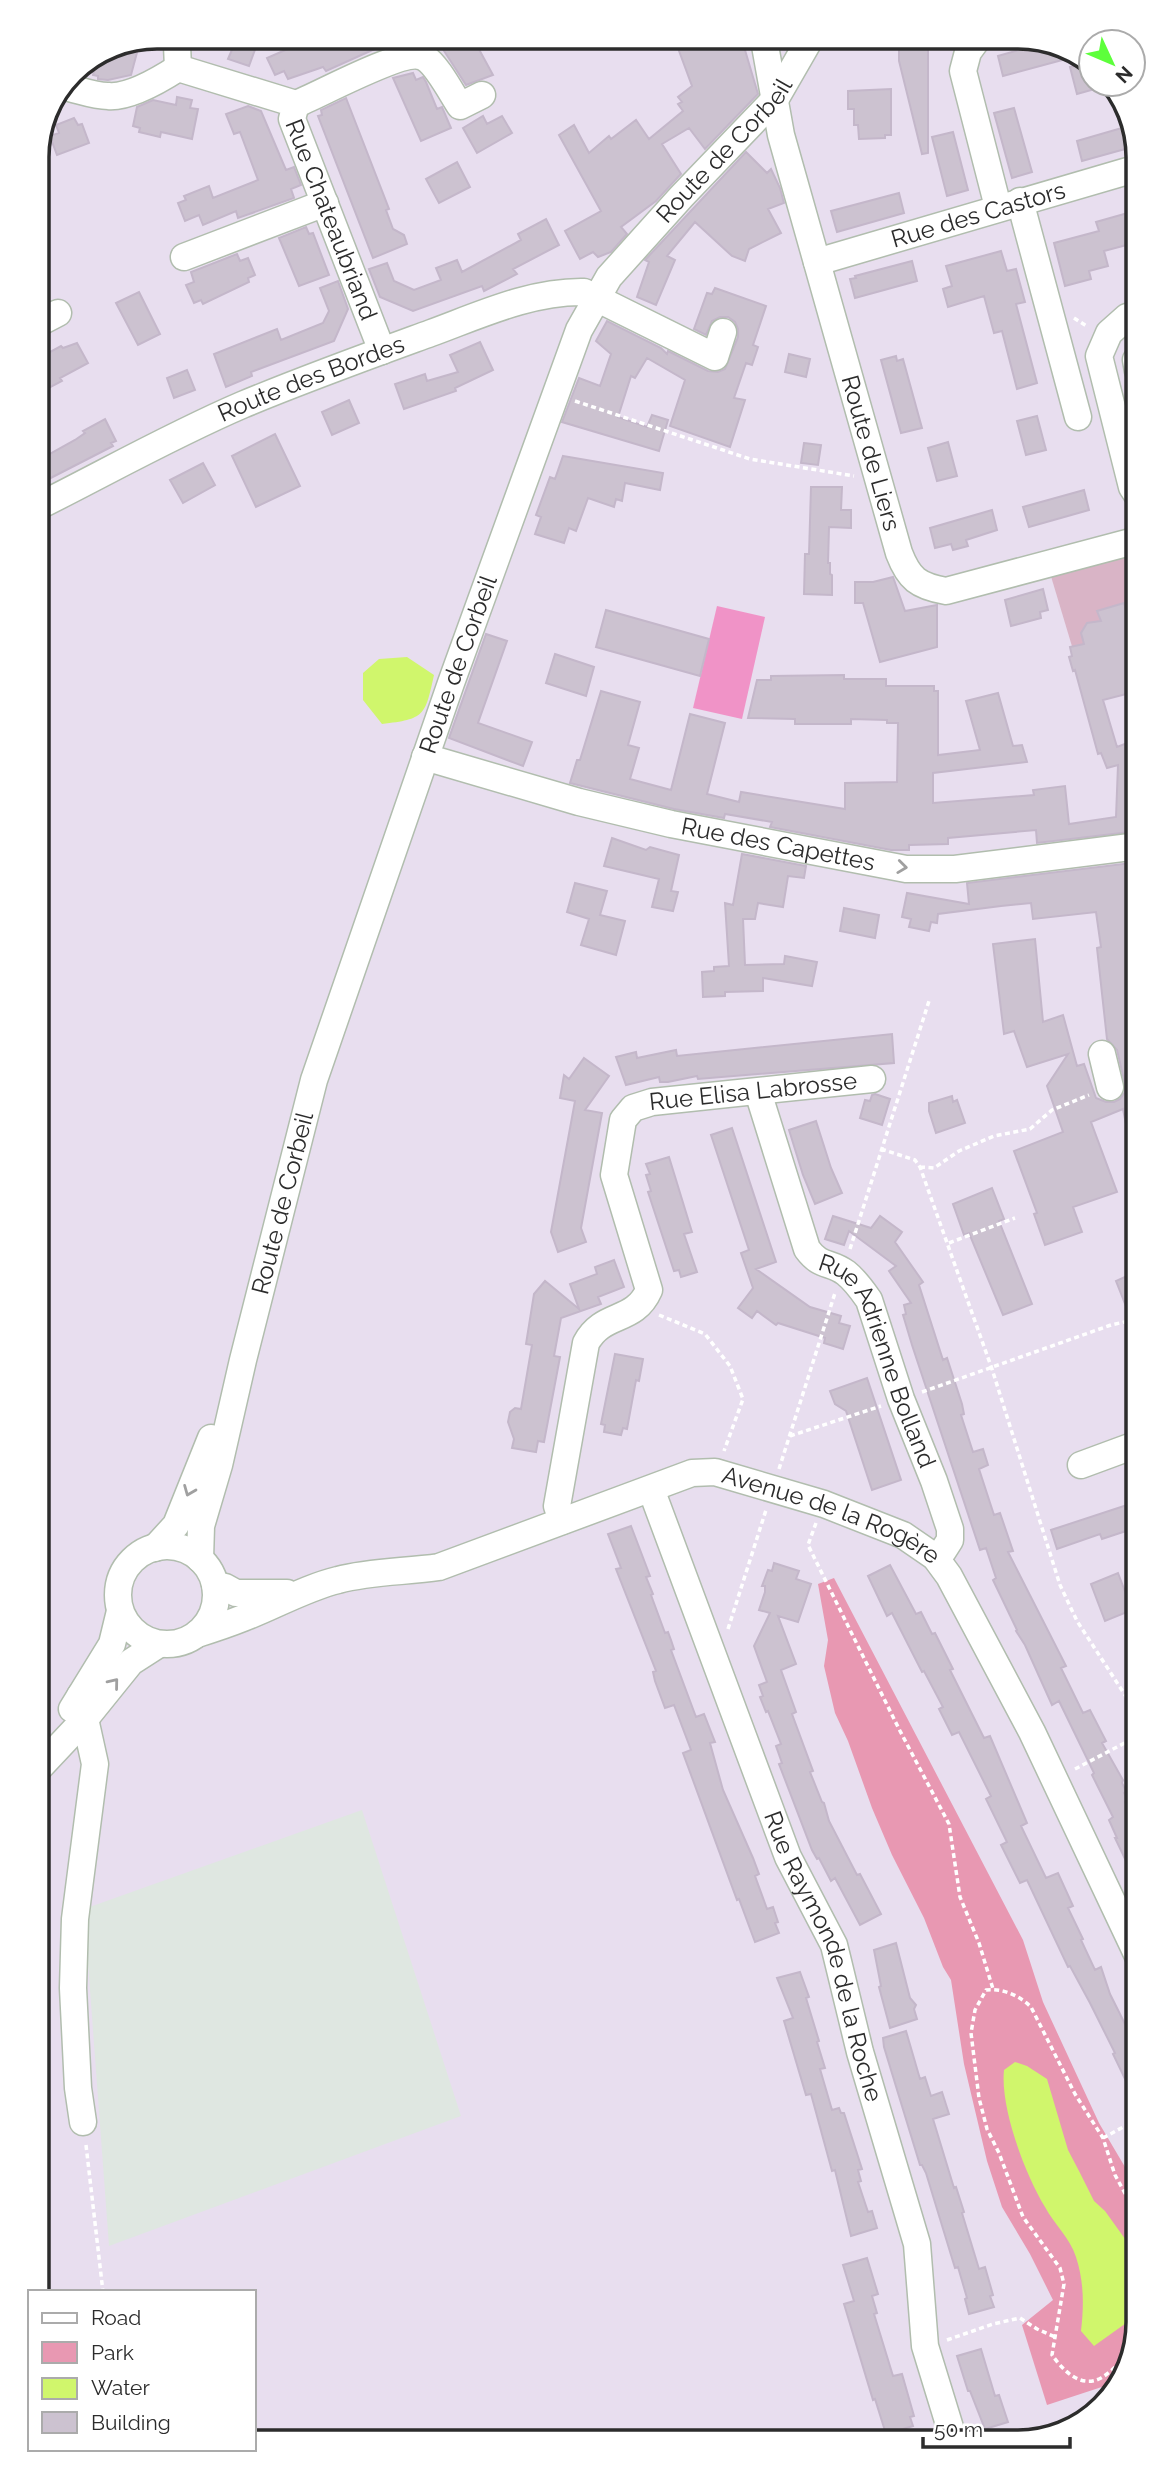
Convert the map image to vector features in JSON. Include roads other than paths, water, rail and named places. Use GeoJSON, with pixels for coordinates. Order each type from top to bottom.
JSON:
{"type":"FeatureCollection","features":[{"type":"Feature","properties":{"kind":"street","name":"Route de Liers"},"geometry":{"type":"LineString","coordinates":[[766,49],[780,135],[905,569],[914,580],[927,588],[946,591],[1126,543]]}},
{"type":"Feature","properties":{"kind":"street","name":"Route de Corbeil"},"geometry":{"type":"LineString","coordinates":[[200,1559],[201,1526],[219,1465],[314,1080],[425,757],[579,330],[609,277],[776,98],[804,49]]}},
{"type":"Feature","properties":{"kind":"street"},"geometry":{"type":"LineString","coordinates":[[970,49],[963,71],[1078,417]]}},
{"type":"Feature","properties":{"kind":"street"},"geometry":{"type":"LineString","coordinates":[[296,104],[391,51],[423,56],[460,106],[482,95]]}},
{"type":"Feature","properties":{"kind":"street"},"geometry":{"type":"LineString","coordinates":[[73,89],[109,97],[125,94],[161,79],[178,57]]}},
{"type":"Feature","properties":{"kind":"street","name":"Rue Chateaubriand"},"geometry":{"type":"LineString","coordinates":[[178,57],[296,104],[292,119],[382,351]]}},
{"type":"Feature","properties":{"kind":"street","name":"Rue des Castors"},"geometry":{"type":"LineString","coordinates":[[817,262],[1126,171]]}},
{"type":"Feature","properties":{"kind":"street"},"geometry":{"type":"LineString","coordinates":[[184,257],[324,203]]}},
{"type":"Feature","properties":{"kind":"street","name":"Route des Bordes"},"geometry":{"type":"LineString","coordinates":[[49,501],[242,405],[526,299],[584,292],[715,357],[723,332]]}},
{"type":"Feature","properties":{"kind":"street"},"geometry":{"type":"LineString","coordinates":[[1126,318],[1109,333],[1099,356],[1126,463]]}},
{"type":"Feature","properties":{"kind":"street","name":"Rue des Capettes"},"geometry":{"type":"LineString","coordinates":[[425,757],[619,812],[906,869],[955,869],[1126,848]]}},
{"type":"Feature","properties":{"kind":"street"},"geometry":{"type":"LineString","coordinates":[[1102,1054],[1110,1087]]}},
{"type":"Feature","properties":{"kind":"street","name":"Rue Elisa Labrosse"},"geometry":{"type":"LineString","coordinates":[[562,1521],[557,1506],[586,1343],[593,1330],[643,1303],[649,1290],[614,1175],[623,1120],[633,1108],[652,1102],[872,1079]]}},
{"type":"Feature","properties":{"kind":"street","name":"Rue Adrienne Bolland"},"geometry":{"type":"LineString","coordinates":[[758,1092],[807,1249],[816,1261],[844,1271],[860,1286],[869,1300],[901,1399],[946,1517],[950,1540],[935,1557]]}},
{"type":"Feature","properties":{"kind":"street","name":"Route de Corbeil"},"geometry":{"type":"LineString","coordinates":[[155,1548],[176,1525],[243,1360]]}},
{"type":"Feature","properties":{"kind":"street"},"geometry":{"type":"LineString","coordinates":[[1081,1465],[1126,1448]]}},
{"type":"Feature","properties":{"kind":"street","name":"Avenue de la Rogère"},"geometry":{"type":"LineString","coordinates":[[198,1634],[337,1580],[365,1574],[409,1572],[439,1567],[692,1473],[715,1472],[824,1504],[902,1535],[921,1545],[935,1557],[963,1602],[1054,1780],[1126,1931]]}},
{"type":"Feature","properties":{"kind":"street","name":"Rue Raymonde de la Roche"},"geometry":{"type":"LineString","coordinates":[[651,1489],[788,1857],[834,1945],[860,2052],[917,2244],[925,2346],[951,2430]]}},
{"type":"Feature","properties":{"kind":"street"},"geometry":{"type":"LineString","coordinates":[[83,2122],[78,2088],[73,1988],[78,1891],[95,1764],[83,1708],[112,1644],[120,1611],[120,1579],[128,1565],[140,1554],[171,1546],[200,1559],[215,1585],[216,1598],[207,1624],[198,1634],[186,1641],[159,1644],[135,1633],[120,1611]]}},
{"type":"Feature","properties":{"kind":"street","name":"Avenue de la Rogère"},"geometry":{"type":"LineString","coordinates":[[215,1585],[236,1593],[299,1593]]}},
{"type":"Feature","properties":{"kind":"street"},"geometry":{"type":"LineString","coordinates":[[49,1752],[83,1708],[131,1662],[159,1644]]}},
{"type":"Feature","properties":{"kind":"water"},"geometry":{"type":"Polygon","coordinates":[[[407,657],[434,675],[428,699],[421,713],[415,717],[382,724],[363,700],[363,673],[379,659],[407,657]]]}},
{"type":"Feature","properties":{"kind":"water"},"geometry":{"type":"Polygon","coordinates":[[[1015,2062],[1047,2079],[1068,2150],[1094,2201],[1105,2211],[1126,2240],[1126,2323],[1094,2346],[1081,2331],[1083,2294],[1076,2257],[1037,2193],[1015,2140],[1006,2103],[1004,2070],[1015,2062]]]}}]}
